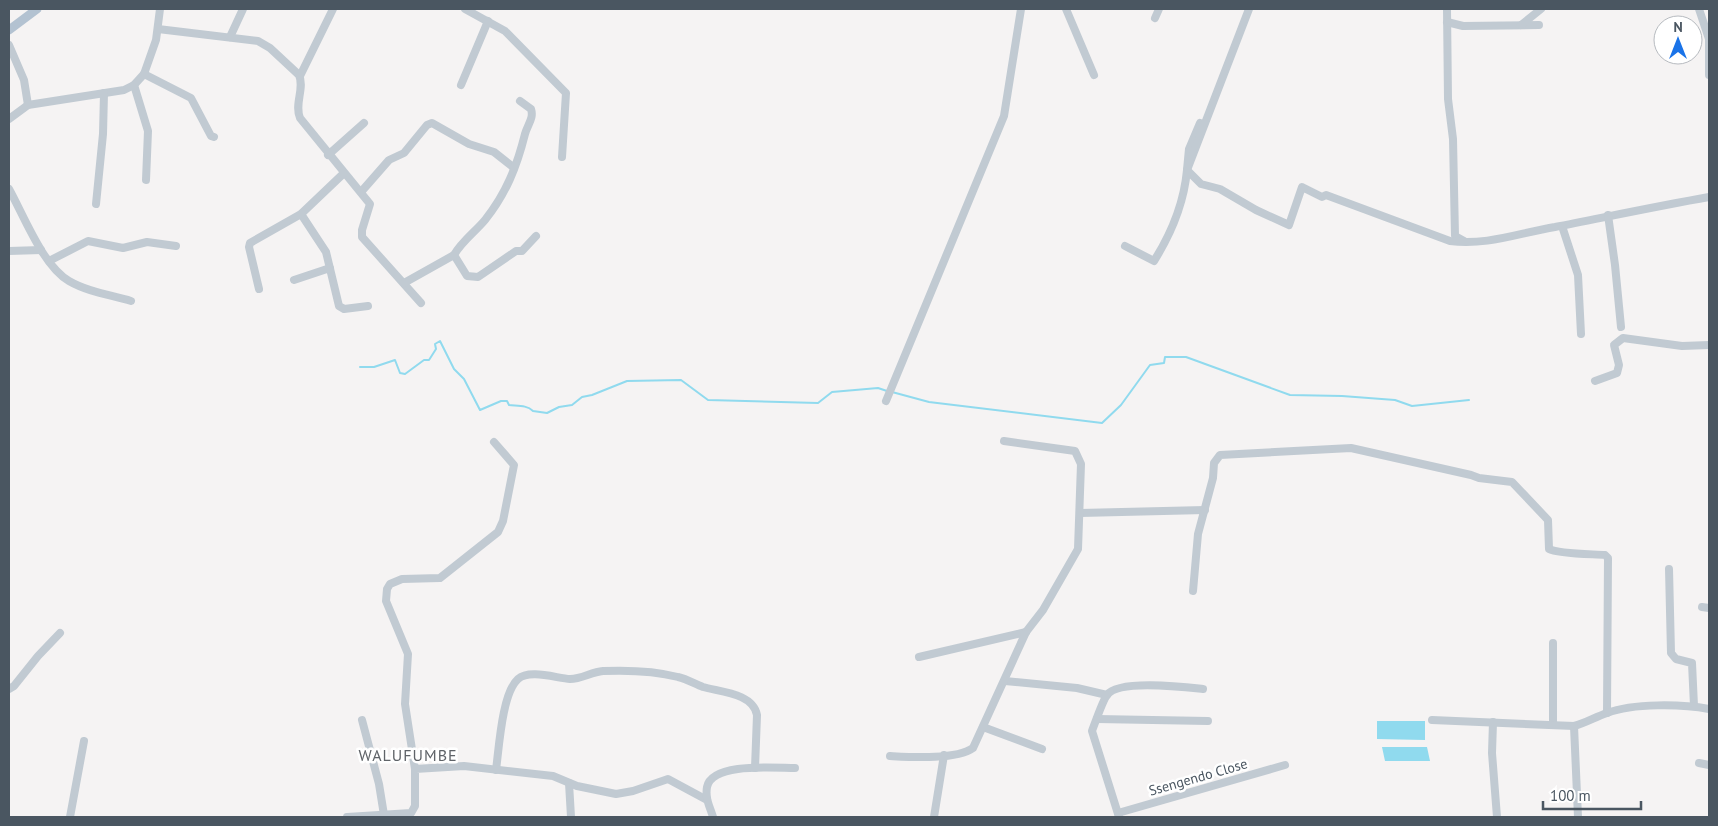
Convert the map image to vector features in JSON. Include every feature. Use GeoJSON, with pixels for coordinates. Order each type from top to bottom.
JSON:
{"type":"FeatureCollection","features":[{"type":"Feature","properties":{"kind":"main road"},"geometry":{"type":"LineString","coordinates":[[9,30],[37,9]]}},
{"type":"Feature","properties":{"kind":"street"},"geometry":{"type":"LineString","coordinates":[[9,119],[28,105],[124,90],[134,85],[144,74],[153,50],[158,30],[160,9]]}},
{"type":"Feature","properties":{"kind":"street"},"geometry":{"type":"LineString","coordinates":[[230,37],[243,9]]}},
{"type":"Feature","properties":{"kind":"street"},"geometry":{"type":"LineString","coordinates":[[333,9],[300,76],[297,109],[300,118],[343,174],[370,204],[362,230],[362,237],[421,303]]}},
{"type":"Feature","properties":{"kind":"street"},"geometry":{"type":"LineString","coordinates":[[465,9],[505,31],[566,94],[562,157]]}},
{"type":"Feature","properties":{"kind":"street"},"geometry":{"type":"LineString","coordinates":[[886,402],[1004,116],[1021,9]]}},
{"type":"Feature","properties":{"kind":"street"},"geometry":{"type":"LineString","coordinates":[[1066,9],[1094,75]]}},
{"type":"Feature","properties":{"kind":"street"},"geometry":{"type":"LineString","coordinates":[[1155,18],[1160,9]]}},
{"type":"Feature","properties":{"kind":"street"},"geometry":{"type":"LineString","coordinates":[[1187,170],[1249,9]]}},
{"type":"Feature","properties":{"kind":"street"},"geometry":{"type":"LineString","coordinates":[[1446,9],[1448,99],[1453,139],[1452,239]]}},
{"type":"Feature","properties":{"kind":"street"},"geometry":{"type":"LineString","coordinates":[[1521,25],[1541,9]]}},
{"type":"Feature","properties":{"kind":"street"},"geometry":{"type":"LineString","coordinates":[[1699,9],[1709,39],[1709,74]]}},
{"type":"Feature","properties":{"kind":"street"},"geometry":{"type":"LineString","coordinates":[[461,85],[488,21]]}},
{"type":"Feature","properties":{"kind":"street"},"geometry":{"type":"LineString","coordinates":[[1447,22],[1463,26],[1539,25]]}},
{"type":"Feature","properties":{"kind":"street"},"geometry":{"type":"LineString","coordinates":[[158,30],[262,42],[300,76]]}},
{"type":"Feature","properties":{"kind":"street"},"geometry":{"type":"LineString","coordinates":[[9,45],[24,80],[28,105]]}},
{"type":"Feature","properties":{"kind":"street"},"geometry":{"type":"LineString","coordinates":[[144,74],[191,98],[211,136],[214,138]]}},
{"type":"Feature","properties":{"kind":"street"},"geometry":{"type":"LineString","coordinates":[[134,85],[148,131],[146,180]]}},
{"type":"Feature","properties":{"kind":"street"},"geometry":{"type":"LineString","coordinates":[[96,204],[103,134],[104,93]]}},
{"type":"Feature","properties":{"kind":"street"},"geometry":{"type":"LineString","coordinates":[[404,283],[454,255],[459,247],[483,222],[506,190],[532,118],[531,108],[520,101]]}},
{"type":"Feature","properties":{"kind":"street"},"geometry":{"type":"LineString","coordinates":[[328,154],[364,123]]}},
{"type":"Feature","properties":{"kind":"street"},"geometry":{"type":"LineString","coordinates":[[361,192],[390,160],[404,153],[428,125],[432,123],[469,144],[494,152],[513,167]]}},
{"type":"Feature","properties":{"kind":"street"},"geometry":{"type":"LineString","coordinates":[[1125,246],[1154,261],[1170,233],[1178,212],[1185,187],[1189,149],[1200,123]]}},
{"type":"Feature","properties":{"kind":"street"},"geometry":{"type":"LineString","coordinates":[[1187,170],[1201,184],[1220,189],[1256,210],[1289,225],[1302,187],[1322,197],[1326,195],[1468,243],[1709,197]]}},
{"type":"Feature","properties":{"kind":"street"},"geometry":{"type":"LineString","coordinates":[[259,288],[249,245],[301,214],[343,174]]}},
{"type":"Feature","properties":{"kind":"street"},"geometry":{"type":"LineString","coordinates":[[9,189],[41,250],[68,281],[131,302]]}},
{"type":"Feature","properties":{"kind":"street"},"geometry":{"type":"LineString","coordinates":[[301,214],[326,252],[335,293],[341,308],[368,306]]}},
{"type":"Feature","properties":{"kind":"street"},"geometry":{"type":"LineString","coordinates":[[1608,215],[1616,265],[1621,328]]}},
{"type":"Feature","properties":{"kind":"street"},"geometry":{"type":"LineString","coordinates":[[1562,226],[1578,275],[1581,334]]}},
{"type":"Feature","properties":{"kind":"street"},"geometry":{"type":"LineString","coordinates":[[454,255],[467,276],[478,277],[516,251],[522,251],[536,236]]}},
{"type":"Feature","properties":{"kind":"street"},"geometry":{"type":"LineString","coordinates":[[49,261],[88,241],[122,248],[147,242],[176,246]]}},
{"type":"Feature","properties":{"kind":"street"},"geometry":{"type":"LineString","coordinates":[[9,250],[41,250]]}},
{"type":"Feature","properties":{"kind":"street"},"geometry":{"type":"LineString","coordinates":[[294,280],[330,268]]}},
{"type":"Feature","properties":{"kind":"street"},"geometry":{"type":"LineString","coordinates":[[1595,381],[1617,374],[1619,365],[1614,345],[1623,338],[1682,346],[1709,345]]}},
{"type":"Feature","properties":{"kind":"street"},"geometry":{"type":"LineString","coordinates":[[890,756],[944,755],[969,751],[973,748],[1006,681],[1026,632],[1043,610],[1078,549],[1081,464],[1075,451],[1004,441]]}},
{"type":"Feature","properties":{"kind":"street"},"geometry":{"type":"LineString","coordinates":[[347,817],[408,814],[413,810],[415,769],[405,704],[408,654],[386,601],[387,589],[390,584],[402,579],[440,578],[498,532],[503,521],[514,465],[494,442]]}},
{"type":"Feature","properties":{"kind":"street"},"geometry":{"type":"LineString","coordinates":[[1193,591],[1198,534],[1213,478],[1214,463],[1220,455],[1351,448],[1471,474],[1479,478],[1512,482],[1548,520],[1548,549],[1555,553],[1574,552],[1607,556],[1607,713]]}},
{"type":"Feature","properties":{"kind":"street"},"geometry":{"type":"LineString","coordinates":[[1080,513],[1204,510]]}},
{"type":"Feature","properties":{"kind":"street"},"geometry":{"type":"LineString","coordinates":[[1669,569],[1671,653],[1676,659],[1692,663],[1694,706]]}},
{"type":"Feature","properties":{"kind":"street"},"geometry":{"type":"LineString","coordinates":[[919,657],[1026,632]]}},
{"type":"Feature","properties":{"kind":"street"},"geometry":{"type":"LineString","coordinates":[[9,689],[14,686],[38,656],[60,634]]}},
{"type":"Feature","properties":{"kind":"street"},"geometry":{"type":"LineString","coordinates":[[1553,643],[1553,725]]}},
{"type":"Feature","properties":{"kind":"street"},"geometry":{"type":"LineString","coordinates":[[496,770],[506,706],[512,687],[517,679],[531,674],[577,678],[604,671],[672,675],[702,686],[724,691],[750,702],[755,707],[757,715],[755,768]]}},
{"type":"Feature","properties":{"kind":"street"},"geometry":{"type":"LineString","coordinates":[[1006,681],[1077,688],[1107,695]]}},
{"type":"Feature","properties":{"kind":"street"},"geometry":{"type":"LineString","coordinates":[[1118,815],[1092,730],[1107,695],[1118,689],[1153,685],[1203,689]]}},
{"type":"Feature","properties":{"kind":"street"},"geometry":{"type":"LineString","coordinates":[[1432,720],[1574,726],[1589,722],[1607,713],[1643,707],[1694,706],[1709,709]]}},
{"type":"Feature","properties":{"kind":"street"},"geometry":{"type":"LineString","coordinates":[[1097,719],[1208,721]]}},
{"type":"Feature","properties":{"kind":"street"},"geometry":{"type":"LineString","coordinates":[[362,720],[379,784],[384,815]]}},
{"type":"Feature","properties":{"kind":"street"},"geometry":{"type":"LineString","coordinates":[[1493,722],[1492,753],[1497,817]]}},
{"type":"Feature","properties":{"kind":"street"},"geometry":{"type":"LineString","coordinates":[[1574,726],[1578,817]]}},
{"type":"Feature","properties":{"kind":"street"},"geometry":{"type":"LineString","coordinates":[[983,727],[1042,750]]}},
{"type":"Feature","properties":{"kind":"street"},"geometry":{"type":"LineString","coordinates":[[70,817],[84,741]]}},
{"type":"Feature","properties":{"kind":"street"},"geometry":{"type":"LineString","coordinates":[[934,817],[944,755]]}},
{"type":"Feature","properties":{"kind":"street"},"geometry":{"type":"LineString","coordinates":[[1699,763],[1709,765]]}},
{"type":"Feature","properties":{"kind":"street","name":"Ssengendo Close"},"geometry":{"type":"LineString","coordinates":[[1118,815],[1285,765]]}},
{"type":"Feature","properties":{"kind":"street"},"geometry":{"type":"LineString","coordinates":[[415,769],[454,766],[554,776],[569,783],[611,794],[623,794],[668,778],[707,800]]}},
{"type":"Feature","properties":{"kind":"street"},"geometry":{"type":"LineString","coordinates":[[713,817],[707,800],[708,783],[718,773],[755,768],[795,768]]}},
{"type":"Feature","properties":{"kind":"street"},"geometry":{"type":"LineString","coordinates":[[569,783],[571,817]]}},
{"type":"Feature","properties":{"kind":"water"},"geometry":{"type":"Polygon","coordinates":[[[1377,721],[1425,721],[1425,740],[1377,739],[1377,721]]]}},
{"type":"Feature","properties":{"kind":"water"},"geometry":{"type":"Polygon","coordinates":[[[1382,747],[1427,747],[1430,761],[1385,761],[1382,747]]]}},
{"type":"Feature","properties":{"kind":"waterway"},"geometry":{"type":"LineString","coordinates":[[360,367],[374,367],[395,360],[400,373],[405,374],[424,360],[429,360],[436,349],[435,344],[440,341],[454,369],[464,379],[480,410],[501,401],[507,401],[509,405],[547,413],[559,407],[572,405],[582,397],[627,381],[681,380],[708,400],[818,403],[832,392],[878,388],[887,391]]}},
{"type":"Feature","properties":{"kind":"waterway"},"geometry":{"type":"LineString","coordinates":[[892,392],[929,402],[1102,423],[1121,405],[1150,365],[1164,363],[1165,357],[1186,357],[1290,395],[1395,400],[1412,406],[1469,400]]}},
{"type":"Feature","properties":{"kind":"district","name":"WALUFUMBE"},"geometry":{"type":"Point","coordinates":[408,755]}}]}
